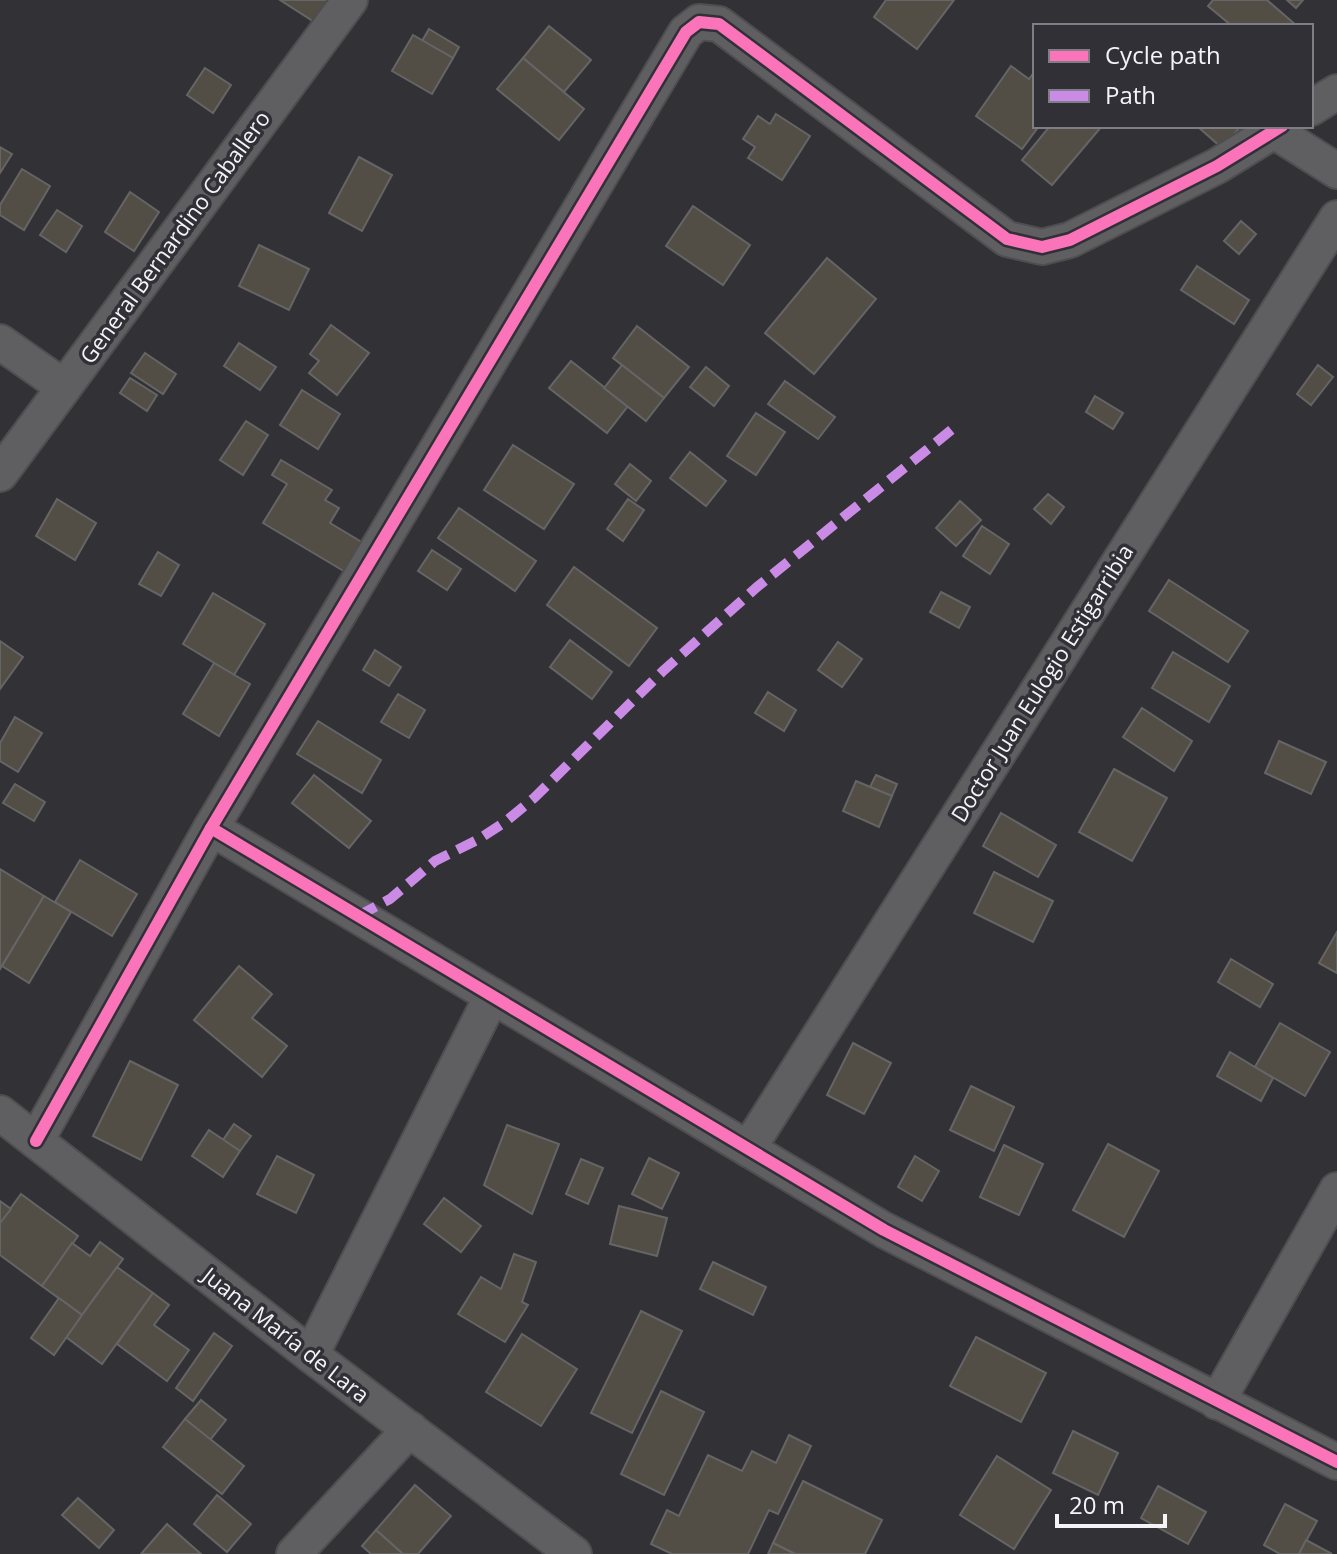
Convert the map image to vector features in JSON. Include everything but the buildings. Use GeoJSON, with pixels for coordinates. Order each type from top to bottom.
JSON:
{"type":"FeatureCollection","features":[{"type":"Feature","properties":{"kind":"street","name":"General Bernardino Caballero"},"geometry":{"type":"LineString","coordinates":[[0,474],[350,0]]}},
{"type":"Feature","properties":{"kind":"street"},"geometry":{"type":"LineString","coordinates":[[36,1141],[211,828],[686,32],[699,22],[719,24],[1007,239],[1042,247],[1070,240],[1217,166],[1278,128],[1337,171]]}},
{"type":"Feature","properties":{"kind":"street"},"geometry":{"type":"LineString","coordinates":[[1313,107],[1337,92]]}},
{"type":"Feature","properties":{"kind":"street","name":"Doctor Juan Eulogio Estigarribia"},"geometry":{"type":"LineString","coordinates":[[748,1149],[1337,218]]}},
{"type":"Feature","properties":{"kind":"street"},"geometry":{"type":"LineString","coordinates":[[0,342],[64,387]]}},
{"type":"Feature","properties":{"kind":"street"},"geometry":{"type":"LineString","coordinates":[[211,828],[884,1230],[1337,1462]]}},
{"type":"Feature","properties":{"kind":"street"},"geometry":{"type":"LineString","coordinates":[[311,1355],[492,996]]}},
{"type":"Feature","properties":{"kind":"street","name":"Juana María de Lara"},"geometry":{"type":"LineString","coordinates":[[0,1113],[311,1355],[574,1554]]}},
{"type":"Feature","properties":{"kind":"street"},"geometry":{"type":"LineString","coordinates":[[1217,1402],[1337,1190]]}},
{"type":"Feature","properties":{"kind":"street"},"geometry":{"type":"LineString","coordinates":[[294,1554],[410,1429]]}},
{"type":"Feature","properties":{"kind":"marked path"},"geometry":{"type":"LineString","coordinates":[[358,916],[390,899],[435,861],[505,822],[534,798],[663,671],[757,587],[955,427]]}},
{"type":"Feature","properties":{"kind":"cycle path"},"geometry":{"type":"LineString","coordinates":[[36,1141],[211,828],[686,32],[699,22],[719,24],[1007,239],[1042,247],[1070,240],[1217,166],[1279,128]]}},
{"type":"Feature","properties":{"kind":"cycle path"},"geometry":{"type":"LineString","coordinates":[[211,828],[884,1230],[1337,1462]]}}]}
